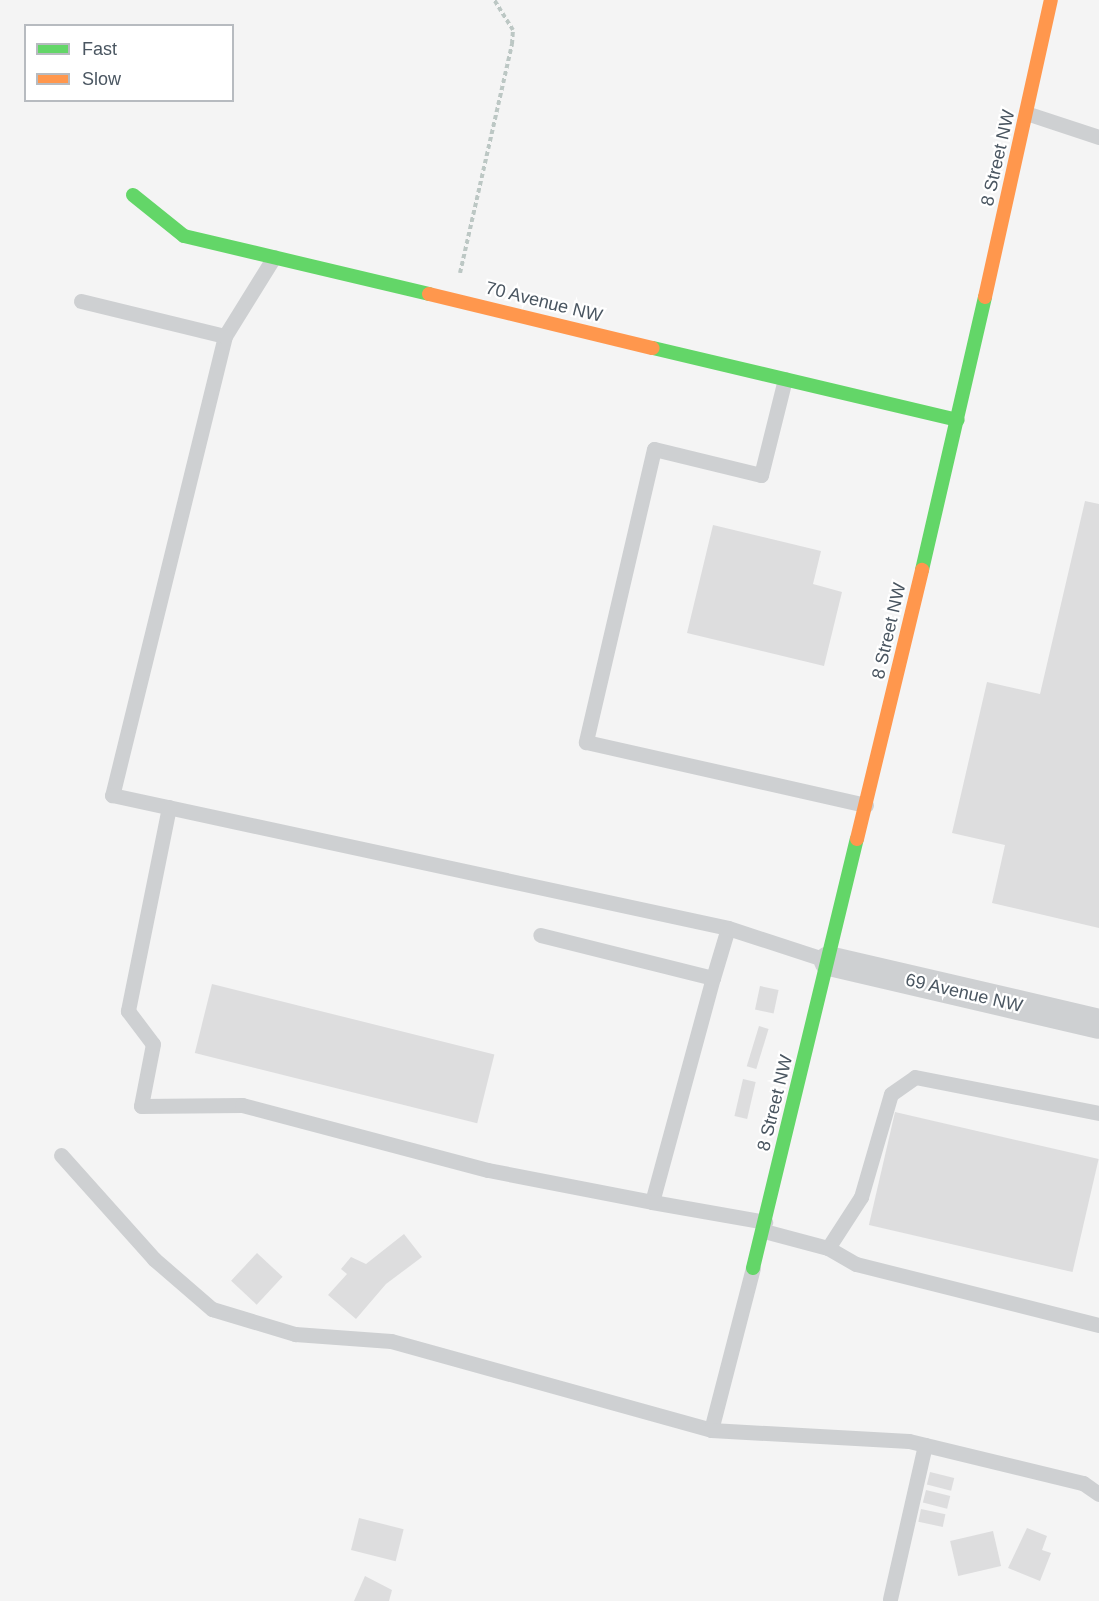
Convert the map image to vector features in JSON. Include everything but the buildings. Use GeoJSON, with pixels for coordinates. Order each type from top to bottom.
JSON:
{"type":"FeatureCollection","features":[{"type":"Feature","properties":{"kind":"street","name":"8 Street NW"},"geometry":{"type":"LineString","coordinates":[[753,1268],[958,420],[1052,0]]}},
{"type":"Feature","properties":{"kind":"street","name":"70 Avenue NW"},"geometry":{"type":"LineString","coordinates":[[133,195],[184,236],[958,420]]}},
{"type":"Feature","properties":{"kind":"street","name":"69 Avenue NW"},"geometry":{"type":"LineString","coordinates":[[829,961],[1099,1024]]}},
{"type":"Feature","properties":{"kind":"lane"},"geometry":{"type":"LineString","coordinates":[[1026,113],[1099,137]]}},
{"type":"Feature","properties":{"kind":"lane"},"geometry":{"type":"LineString","coordinates":[[274,257],[225,336],[112,795],[728,928],[829,961]]}},
{"type":"Feature","properties":{"kind":"lane"},"geometry":{"type":"LineString","coordinates":[[81,302],[225,336]]}},
{"type":"Feature","properties":{"kind":"lane"},"geometry":{"type":"LineString","coordinates":[[785,379],[761,475],[654,449],[586,742],[866,805]]}},
{"type":"Feature","properties":{"kind":"lane"},"geometry":{"type":"LineString","coordinates":[[169,807],[128,1011],[153,1044],[141,1106],[242,1105],[488,1170],[652,1202],[764,1227],[828,1248],[856,1264],[1099,1325]]}},
{"type":"Feature","properties":{"kind":"lane"},"geometry":{"type":"LineString","coordinates":[[652,1202],[728,928]]}},
{"type":"Feature","properties":{"kind":"lane"},"geometry":{"type":"LineString","coordinates":[[540,935],[713,978]]}},
{"type":"Feature","properties":{"kind":"lane"},"geometry":{"type":"LineString","coordinates":[[828,1248],[861,1197],[891,1094],[903,1082],[928,1075],[1099,1113]]}},
{"type":"Feature","properties":{"kind":"lane"},"geometry":{"type":"LineString","coordinates":[[61,1155],[154,1259],[212,1309],[295,1334],[391,1341],[711,1430],[925,1445],[1083,1483],[1099,1494]]}},
{"type":"Feature","properties":{"kind":"lane"},"geometry":{"type":"LineString","coordinates":[[711,1430],[753,1268]]}},
{"type":"Feature","properties":{"kind":"lane"},"geometry":{"type":"LineString","coordinates":[[890,1599],[925,1445]]}},
{"type":"Feature","properties":{"kind":"path"},"geometry":{"type":"LineString","coordinates":[[454,299],[512,44],[513,30],[494,0]]}},
{"type":"Feature","properties":{"kind":"traffic: fast"},"geometry":{"type":"LineString","coordinates":[[133,195],[184,236],[429,294]]}},
{"type":"Feature","properties":{"kind":"traffic: fast"},"geometry":{"type":"LineString","coordinates":[[922,570],[985,297]]}},
{"type":"Feature","properties":{"kind":"traffic: fast"},"geometry":{"type":"LineString","coordinates":[[653,348],[958,420]]}},
{"type":"Feature","properties":{"kind":"traffic: fast"},"geometry":{"type":"LineString","coordinates":[[753,1268],[857,839]]}},
{"type":"Feature","properties":{"kind":"traffic: slow"},"geometry":{"type":"LineString","coordinates":[[985,297],[1051,0]]}},
{"type":"Feature","properties":{"kind":"traffic: slow"},"geometry":{"type":"LineString","coordinates":[[429,294],[653,348]]}},
{"type":"Feature","properties":{"kind":"traffic: slow"},"geometry":{"type":"LineString","coordinates":[[857,839],[922,570]]}}]}
